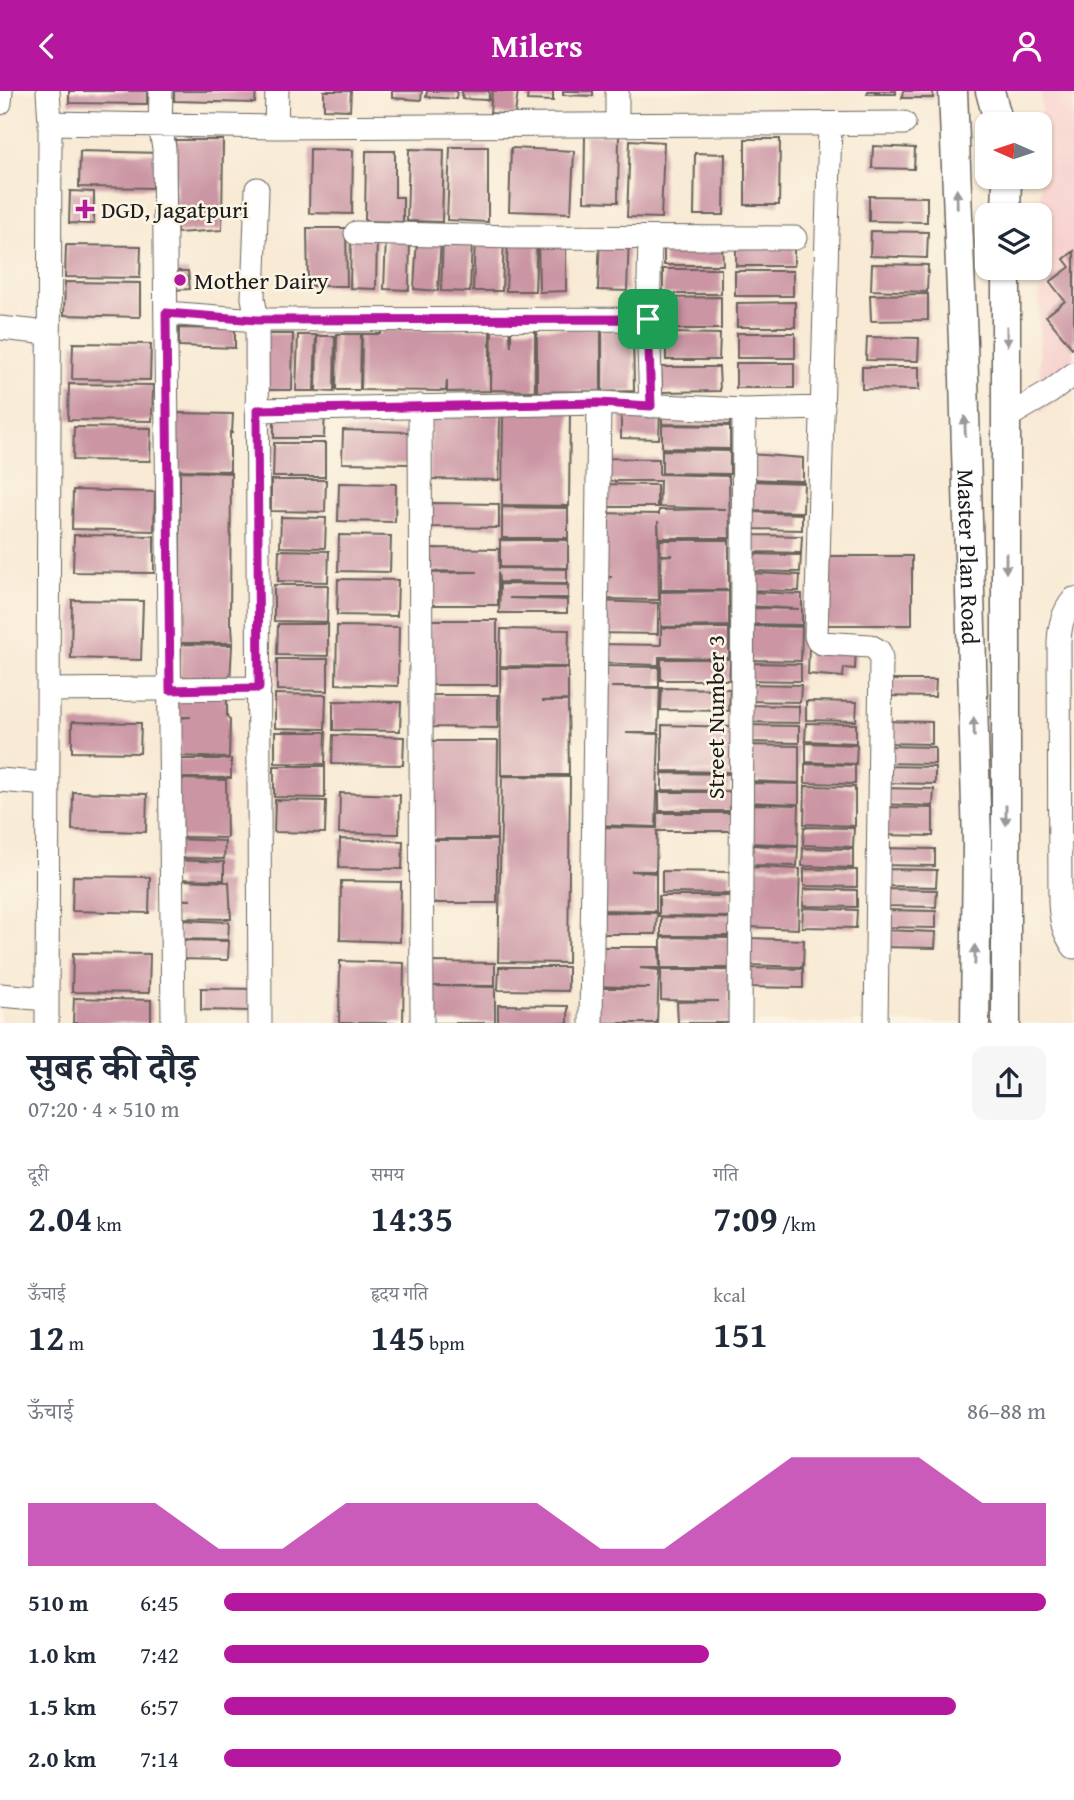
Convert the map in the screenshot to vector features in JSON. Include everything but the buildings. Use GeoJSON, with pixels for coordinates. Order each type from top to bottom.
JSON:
{"type":"FeatureCollection","features":[{"type":"Feature","properties":{"kind":"main road","name":"Master Plan Road"},"geometry":{"type":"LineString","coordinates":[[953,91],[977,843],[975,1023]]}},
{"type":"Feature","properties":{"kind":"main road"},"geometry":{"type":"LineString","coordinates":[[990,91],[996,112]]}},
{"type":"Feature","properties":{"kind":"main road"},"geometry":{"type":"LineString","coordinates":[[1007,91],[1007,112]]}},
{"type":"Feature","properties":{"kind":"main road","name":"Master Plan Road"},"geometry":{"type":"LineString","coordinates":[[1006,280],[1006,1023]]}},
{"type":"Feature","properties":{"kind":"street"},"geometry":{"type":"LineString","coordinates":[[0,103],[1,91]]}},
{"type":"Feature","properties":{"kind":"street"},"geometry":{"type":"LineString","coordinates":[[47,1023],[48,91]]}},
{"type":"Feature","properties":{"kind":"street"},"geometry":{"type":"LineString","coordinates":[[161,91],[160,127],[164,148],[173,1023]]}},
{"type":"Feature","properties":{"kind":"street"},"geometry":{"type":"LineString","coordinates":[[276,127],[277,91]]}},
{"type":"Feature","properties":{"kind":"street"},"geometry":{"type":"LineString","coordinates":[[617,123],[618,91]]}},
{"type":"Feature","properties":{"kind":"street"},"geometry":{"type":"LineString","coordinates":[[50,123],[160,127],[904,123]]}},
{"type":"Feature","properties":{"kind":"street"},"geometry":{"type":"LineString","coordinates":[[830,124],[816,636],[822,643],[870,646],[879,651],[881,659],[876,1023]]}},
{"type":"Feature","properties":{"kind":"street"},"geometry":{"type":"LineString","coordinates":[[257,189],[253,298],[257,320],[260,1023]]}},
{"type":"Feature","properties":{"kind":"street"},"geometry":{"type":"LineString","coordinates":[[356,233],[795,238]]}},
{"type":"Feature","properties":{"kind":"street"},"geometry":{"type":"LineString","coordinates":[[650,238],[648,319],[651,406]]}},
{"type":"Feature","properties":{"kind":"street"},"geometry":{"type":"LineString","coordinates":[[166,313],[257,320],[648,319]]}},
{"type":"Feature","properties":{"kind":"street"},"geometry":{"type":"LineString","coordinates":[[0,328],[49,333]]}},
{"type":"Feature","properties":{"kind":"street"},"geometry":{"type":"LineString","coordinates":[[1007,417],[1050,393],[1074,374]]}},
{"type":"Feature","properties":{"kind":"street"},"geometry":{"type":"LineString","coordinates":[[257,410],[599,403],[744,410],[823,408]]}},
{"type":"Feature","properties":{"kind":"street"},"geometry":{"type":"LineString","coordinates":[[591,1023],[599,403]]}},
{"type":"Feature","properties":{"kind":"street"},"geometry":{"type":"LineString","coordinates":[[420,406],[422,1023]]}},
{"type":"Feature","properties":{"kind":"street","name":"Street Number 3"},"geometry":{"type":"LineString","coordinates":[[740,1023],[744,410]]}},
{"type":"Feature","properties":{"kind":"street"},"geometry":{"type":"LineString","coordinates":[[1074,599],[1065,611],[1059,641],[1060,903],[1065,935],[1074,947]]}},
{"type":"Feature","properties":{"kind":"street"},"geometry":{"type":"LineString","coordinates":[[48,690],[259,688]]}},
{"type":"Feature","properties":{"kind":"street"},"geometry":{"type":"LineString","coordinates":[[0,780],[47,784]]}},
{"type":"Feature","properties":{"kind":"street"},"geometry":{"type":"LineString","coordinates":[[0,995],[47,999]]}},
{"type":"Feature","properties":{"kind":"shaded area"},"geometry":{"type":"Polygon","coordinates":[[[1041,91],[1074,91],[1074,387],[1039,414],[1040,280],[1052,280],[1052,203],[1040,203],[1040,189],[1052,189],[1052,112],[1041,112],[1041,91]]]}},
{"type":"Feature","properties":{"kind":"place","name":"DGD, Jagatpuri"},"geometry":{"type":"Point","coordinates":[85,209]}},
{"type":"Feature","properties":{"kind":"place","name":"Mother Dairy"},"geometry":{"type":"Point","coordinates":[180,280]}},
{"type":"Feature","properties":{"kind":"route"},"geometry":{"type":"LineString","coordinates":[[166,313],[257,320],[648,319],[651,406],[599,403],[257,410],[259,688],[170,690],[166,313]]}}]}
